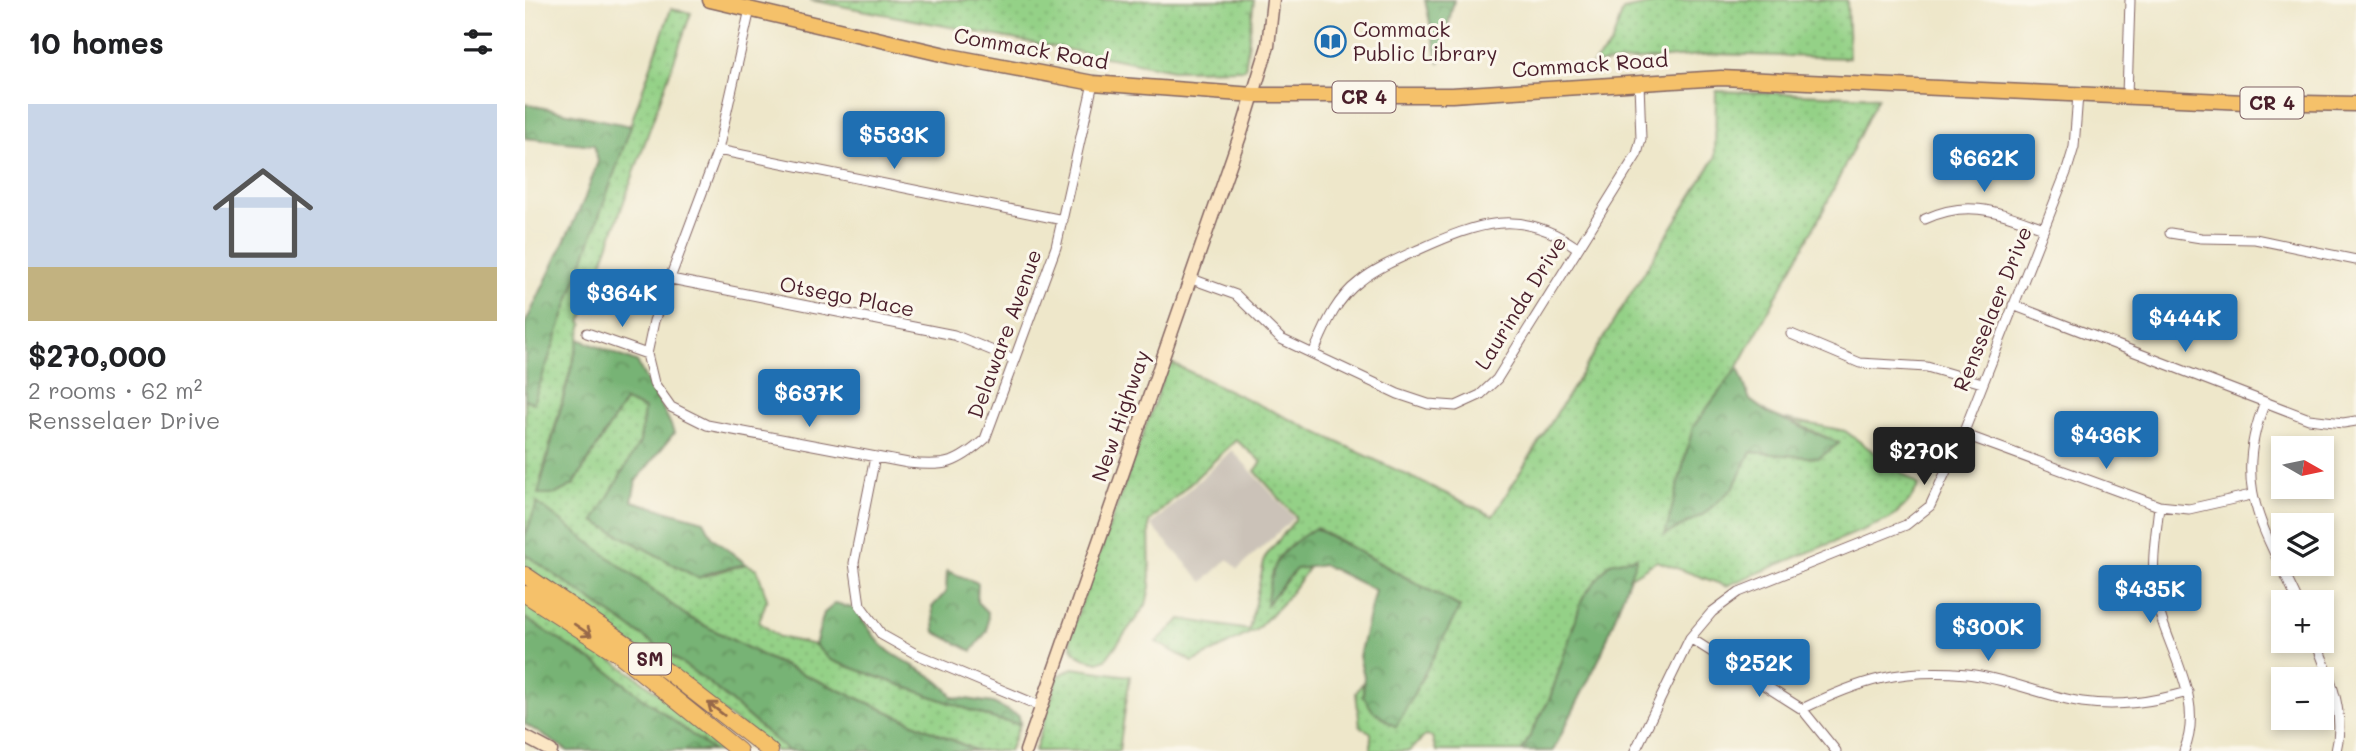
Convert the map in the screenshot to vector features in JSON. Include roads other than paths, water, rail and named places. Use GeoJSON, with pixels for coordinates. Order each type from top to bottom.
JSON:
{"type":"FeatureCollection","features":[{"type":"Feature","properties":{"kind":"highway","name":"SM"},"geometry":{"type":"LineString","coordinates":[[525,575],[657,664],[770,751]]}},
{"type":"Feature","properties":{"kind":"highway","name":"SM"},"geometry":{"type":"LineString","coordinates":[[525,594],[620,655],[739,751]]}},
{"type":"Feature","properties":{"kind":"main road","name":"Commack Road"},"geometry":{"type":"LineString","coordinates":[[710,0],[950,56],[1093,83],[1254,95],[1452,96],[1721,78],[2078,95],[2356,104]]}},
{"type":"Feature","properties":{"kind":"street","name":"New Highway"},"geometry":{"type":"LineString","coordinates":[[1026,751],[1254,95],[1268,46],[1273,0]]}},
{"type":"Feature","properties":{"kind":"street"},"geometry":{"type":"LineString","coordinates":[[2127,96],[2130,0]]}},
{"type":"Feature","properties":{"kind":"street","name":"Delaware Avenue"},"geometry":{"type":"LineString","coordinates":[[750,9],[718,150],[654,321],[647,354],[654,383],[671,407],[707,425],[875,457],[940,466],[965,457],[985,439],[1063,220],[1093,83]]}},
{"type":"Feature","properties":{"kind":"street","name":"Laurinda Drive"},"geometry":{"type":"LineString","coordinates":[[1189,278],[1236,295],[1281,339],[1398,394],[1428,404],[1456,406],[1481,395],[1497,379],[1576,247],[1637,154],[1641,139],[1639,83]]}},
{"type":"Feature","properties":{"kind":"street","name":"Rensselaer Drive"},"geometry":{"type":"LineString","coordinates":[[1635,751],[1690,638],[1712,612],[1739,592],[1906,525],[1930,506],[1963,434],[2074,147],[2078,95]]}},
{"type":"Feature","properties":{"kind":"street"},"geometry":{"type":"LineString","coordinates":[[718,150],[1063,220]]}},
{"type":"Feature","properties":{"kind":"street"},"geometry":{"type":"LineString","coordinates":[[1925,219],[1947,209],[1967,207],[1990,210],[2044,228]]}},
{"type":"Feature","properties":{"kind":"street"},"geometry":{"type":"LineString","coordinates":[[1313,354],[1333,309],[1359,282],[1400,258],[1469,227],[1500,222],[1523,223],[1561,237],[1576,247]]}},
{"type":"Feature","properties":{"kind":"street"},"geometry":{"type":"LineString","coordinates":[[2170,233],[2201,238],[2255,239],[2356,260]]}},
{"type":"Feature","properties":{"kind":"street","name":"Otsego Place"},"geometry":{"type":"LineString","coordinates":[[671,279],[954,335],[1013,359]]}},
{"type":"Feature","properties":{"kind":"street"},"geometry":{"type":"LineString","coordinates":[[2013,305],[2309,419],[2343,423],[2356,421]]}},
{"type":"Feature","properties":{"kind":"street"},"geometry":{"type":"LineString","coordinates":[[587,333],[647,354]]}},
{"type":"Feature","properties":{"kind":"street"},"geometry":{"type":"LineString","coordinates":[[1791,334],[1860,363],[1927,367],[1982,383]]}},
{"type":"Feature","properties":{"kind":"street"},"geometry":{"type":"LineString","coordinates":[[2265,401],[2254,430],[2250,455],[2251,495],[2293,590]]}},
{"type":"Feature","properties":{"kind":"street"},"geometry":{"type":"LineString","coordinates":[[1963,434],[2159,506],[2189,509],[2251,495]]}},
{"type":"Feature","properties":{"kind":"street"},"geometry":{"type":"LineString","coordinates":[[875,457],[854,563],[860,605],[882,635],[916,653],[1040,706]]}},
{"type":"Feature","properties":{"kind":"street"},"geometry":{"type":"LineString","coordinates":[[2159,506],[2152,562],[2155,594],[2188,692],[2191,719],[2183,751]]}},
{"type":"Feature","properties":{"kind":"street"},"geometry":{"type":"LineString","coordinates":[[1690,638],[1802,709],[1836,751]]}},
{"type":"Feature","properties":{"kind":"street"},"geometry":{"type":"LineString","coordinates":[[2320,653],[2336,695],[2339,730],[2336,751]]}},
{"type":"Feature","properties":{"kind":"street"},"geometry":{"type":"LineString","coordinates":[[1802,709],[1849,686],[1916,672],[1969,674],[2080,702],[2119,705],[2153,702],[2188,692]]}},
{"type":"Feature","properties":{"kind":"street"},"geometry":{"type":"LineString","coordinates":[[525,737],[551,751]]}},
{"type":"Feature","properties":{"kind":"place","name":"Commack Public Library"},"geometry":{"type":"Point","coordinates":[1330,42]}}]}
